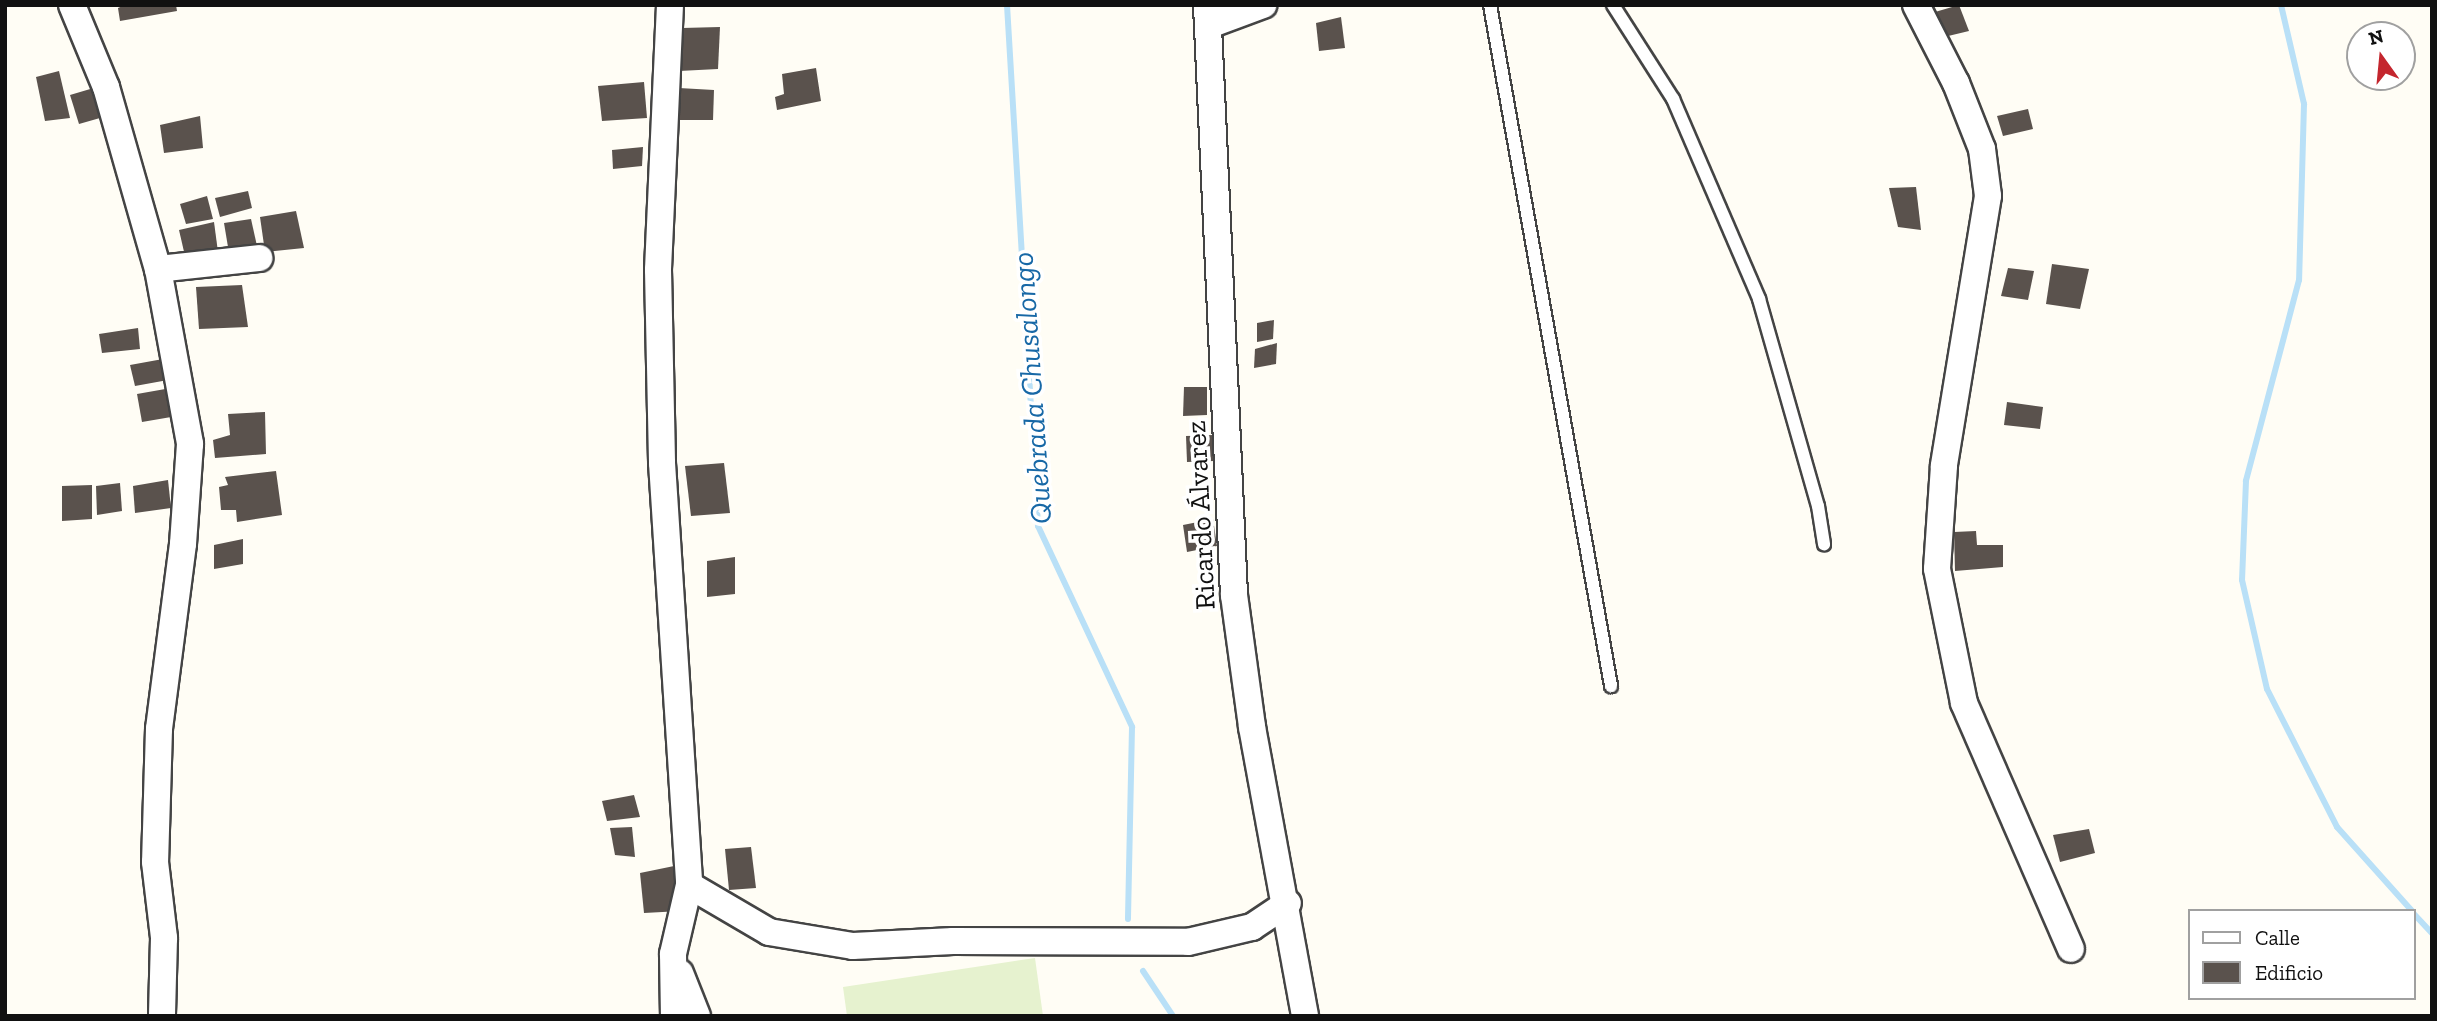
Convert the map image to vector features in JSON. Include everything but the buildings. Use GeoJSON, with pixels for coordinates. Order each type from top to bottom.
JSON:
{"type":"FeatureCollection","features":[{"type":"Feature","properties":{"kind":"street"},"geometry":{"type":"LineString","coordinates":[[72,5],[106,87],[158,269],[190,444],[183,544],[159,729],[155,862],[164,937],[162,1016]]}},
{"type":"Feature","properties":{"kind":"street"},"geometry":{"type":"LineString","coordinates":[[670,5],[658,284],[662,463],[689,884],[674,954],[674,1016]]}},
{"type":"Feature","properties":{"kind":"street"},"geometry":{"type":"LineString","coordinates":[[1208,15],[1263,5]]}},
{"type":"Feature","properties":{"kind":"street"},"geometry":{"type":"LineString","coordinates":[[1916,5],[1956,83],[1982,149],[1988,196],[1944,466],[1937,569],[1964,703],[2071,949]]}},
{"type":"Feature","properties":{"kind":"street","name":"Ricardo Álvarez"},"geometry":{"type":"LineString","coordinates":[[1208,15],[1234,595],[1252,727],[1288,903],[1305,1016]]}},
{"type":"Feature","properties":{"kind":"street"},"geometry":{"type":"LineString","coordinates":[[158,269],[260,258]]}},
{"type":"Feature","properties":{"kind":"street"},"geometry":{"type":"LineString","coordinates":[[689,884],[769,932],[853,946],[953,941],[1188,942],[1252,926],[1288,903]]}},
{"type":"Feature","properties":{"kind":"street"},"geometry":{"type":"LineString","coordinates":[[674,954],[697,1016]]}},
{"type":"Feature","properties":{"kind":"lane"},"geometry":{"type":"LineString","coordinates":[[1490,5],[1611,686]]}},
{"type":"Feature","properties":{"kind":"lane"},"geometry":{"type":"LineString","coordinates":[[1613,5],[1673,99],[1759,299],[1818,506],[1824,545]]}},
{"type":"Feature","properties":{"kind":"green space"},"geometry":{"type":"Polygon","coordinates":[[[1035,958],[1043,1016],[847,1016],[843,987],[1035,958]]]}},
{"type":"Feature","properties":{"kind":"waterway","name":"Quebrada Chusalongo"},"geometry":{"type":"LineString","coordinates":[[1007,5],[1038,526],[1132,727],[1128,919]]}},
{"type":"Feature","properties":{"kind":"waterway"},"geometry":{"type":"LineString","coordinates":[[2281,5],[2304,104],[2299,280],[2246,481],[2242,580],[2267,689],[2337,827],[2410,909]]}},
{"type":"Feature","properties":{"kind":"waterway"},"geometry":{"type":"LineString","coordinates":[[2416,916],[2432,933]]}},
{"type":"Feature","properties":{"kind":"waterway","name":"Quebrada Chusalongo"},"geometry":{"type":"LineString","coordinates":[[1143,971],[1173,1016]]}}]}
